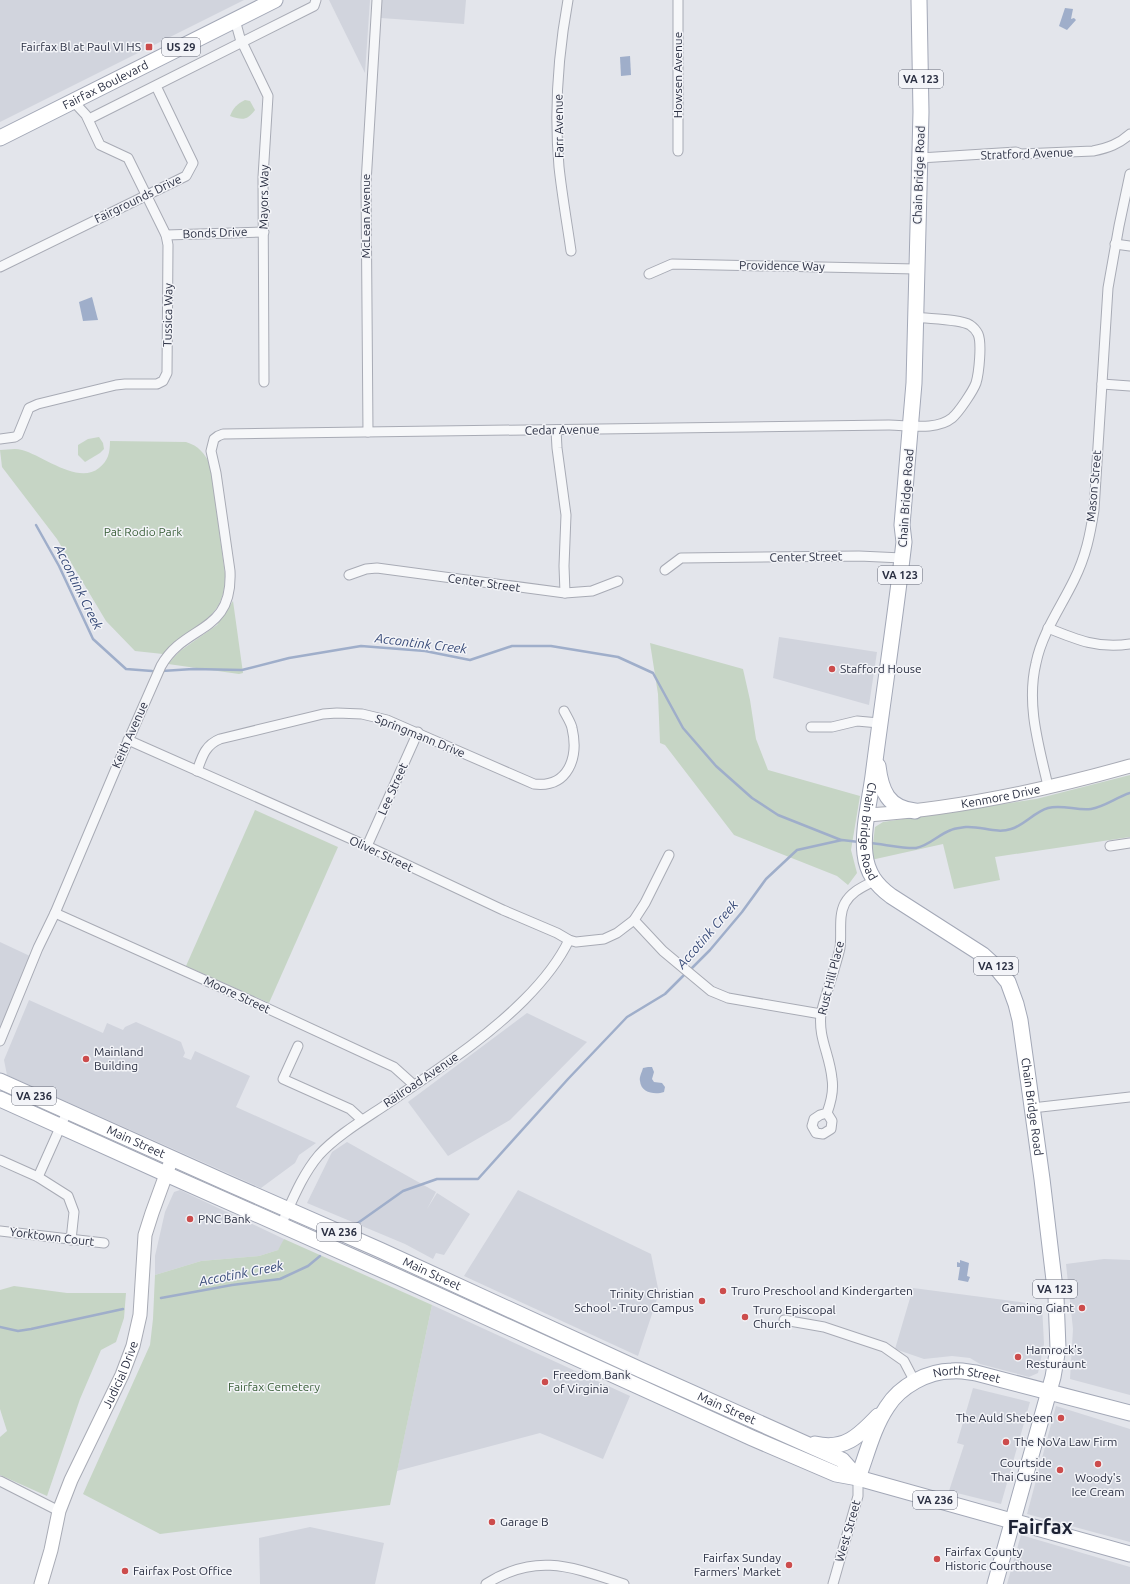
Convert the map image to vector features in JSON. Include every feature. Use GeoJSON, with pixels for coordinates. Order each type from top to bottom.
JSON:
{"type":"FeatureCollection","features":[{"type":"Feature","properties":{"kind":"main road","name":"Fairfax Boulevard"},"geometry":{"type":"LineString","coordinates":[[0,138],[275,0]]}},
{"type":"Feature","properties":{"kind":"main road","name":"Chain Bridge Road"},"geometry":{"type":"LineString","coordinates":[[919,0],[921,112],[920,158],[911,426],[902,525],[904,542],[876,746],[867,821],[865,853],[870,874],[874,881],[891,896],[983,955],[1002,972],[1008,982],[1016,1004],[1032,1108],[1050,1250],[1057,1323],[1056,1359],[1053,1377],[995,1584]]}},
{"type":"Feature","properties":{"kind":"main road"},"geometry":{"type":"LineString","coordinates":[[876,746],[879,771],[889,800],[897,807],[915,811]]}},
{"type":"Feature","properties":{"kind":"main road","name":"Main Street"},"geometry":{"type":"LineString","coordinates":[[0,1081],[380,1250],[842,1460],[858,1478]]}},
{"type":"Feature","properties":{"kind":"main road","name":"Main Street"},"geometry":{"type":"LineString","coordinates":[[0,1099],[61,1128],[281,1225],[794,1457],[836,1474],[858,1478],[1013,1520],[1130,1554]]}},
{"type":"Feature","properties":{"kind":"main road"},"geometry":{"type":"LineString","coordinates":[[532,1339],[540,1323]]}},
{"type":"Feature","properties":{"kind":"main road","name":"North Street"},"geometry":{"type":"LineString","coordinates":[[858,1478],[878,1424],[888,1405],[904,1389],[931,1375],[951,1371],[976,1373],[1130,1413]]}},
{"type":"Feature","properties":{"kind":"main road"},"geometry":{"type":"LineString","coordinates":[[795,1439],[824,1446],[832,1446],[849,1441],[864,1431],[888,1405]]}},
{"type":"Feature","properties":{"kind":"street"},"geometry":{"type":"LineString","coordinates":[[88,119],[314,6],[316,0]]}},
{"type":"Feature","properties":{"kind":"street","name":"McLean Avenue"},"geometry":{"type":"LineString","coordinates":[[368,432],[366,183],[377,0]]}},
{"type":"Feature","properties":{"kind":"street","name":"Farr Avenue"},"geometry":{"type":"LineString","coordinates":[[568,0],[560,48],[558,149],[571,251]]}},
{"type":"Feature","properties":{"kind":"street","name":"Howsen Avenue"},"geometry":{"type":"LineString","coordinates":[[678,0],[678,151]]}},
{"type":"Feature","properties":{"kind":"street","name":"Mayors Way"},"geometry":{"type":"LineString","coordinates":[[235,20],[242,43],[268,96],[263,177],[264,382]]}},
{"type":"Feature","properties":{"kind":"street","name":"Fairgrounds Drive"},"geometry":{"type":"LineString","coordinates":[[0,267],[186,176],[192,163],[156,86]]}},
{"type":"Feature","properties":{"kind":"street","name":"Tussica Way"},"geometry":{"type":"LineString","coordinates":[[3,439],[18,435],[28,408],[38,404],[116,385],[157,384],[163,380],[167,373],[168,245],[166,234],[128,158],[100,145],[88,119],[73,101]]}},
{"type":"Feature","properties":{"kind":"street","name":"Stratford Avenue"},"geometry":{"type":"LineString","coordinates":[[920,158],[1016,152],[1021,154],[1093,152],[1118,144],[1130,134]]}},
{"type":"Feature","properties":{"kind":"street","name":"Mason Street"},"geometry":{"type":"LineString","coordinates":[[1048,786],[1034,722],[1032,696],[1036,663],[1041,644],[1074,580],[1086,552],[1090,536],[1094,510],[1108,288],[1130,174]]}},
{"type":"Feature","properties":{"kind":"street","name":"Bonds Drive"},"geometry":{"type":"LineString","coordinates":[[166,234],[264,232]]}},
{"type":"Feature","properties":{"kind":"street"},"geometry":{"type":"LineString","coordinates":[[1116,244],[1130,246]]}},
{"type":"Feature","properties":{"kind":"street","name":"Providence Way"},"geometry":{"type":"LineString","coordinates":[[649,274],[672,264],[916,270]]}},
{"type":"Feature","properties":{"kind":"street","name":"Cedar Avenue"},"geometry":{"type":"LineString","coordinates":[[214,439],[223,434],[680,427],[933,426],[952,418],[976,384],[980,345],[978,334],[970,325],[915,317]]}},
{"type":"Feature","properties":{"kind":"street"},"geometry":{"type":"LineString","coordinates":[[1102,384],[1130,386]]}},
{"type":"Feature","properties":{"kind":"street"},"geometry":{"type":"LineString","coordinates":[[556,430],[566,515],[564,566],[565,593]]}},
{"type":"Feature","properties":{"kind":"street","name":"Keith Avenue"},"geometry":{"type":"LineString","coordinates":[[0,1041],[38,948],[55,913],[157,674],[169,654],[216,618],[225,608],[230,585],[230,572],[217,481],[211,451],[214,439]]}},
{"type":"Feature","properties":{"kind":"street","name":"Center Street"},"geometry":{"type":"LineString","coordinates":[[666,570],[681,558],[859,556],[902,558]]}},
{"type":"Feature","properties":{"kind":"street","name":"Center Street"},"geometry":{"type":"LineString","coordinates":[[349,575],[366,569],[377,568],[565,593],[592,591],[618,581]]}},
{"type":"Feature","properties":{"kind":"street"},"geometry":{"type":"LineString","coordinates":[[1048,628],[1086,643],[1109,645],[1130,644]]}},
{"type":"Feature","properties":{"kind":"street","name":"Springmann Drive"},"geometry":{"type":"LineString","coordinates":[[197,771],[204,751],[214,742],[323,714],[351,713],[374,716],[418,732],[534,784],[551,783],[557,781],[566,773],[571,764],[573,753],[574,739],[572,726],[564,711]]}},
{"type":"Feature","properties":{"kind":"street"},"geometry":{"type":"LineString","coordinates":[[812,727],[832,727],[857,721],[880,723]]}},
{"type":"Feature","properties":{"kind":"street","name":"Lee Street"},"geometry":{"type":"LineString","coordinates":[[367,846],[418,732]]}},
{"type":"Feature","properties":{"kind":"street","name":"Oliver Street"},"geometry":{"type":"LineString","coordinates":[[128,740],[367,846],[503,910],[576,942],[604,939],[617,933],[634,920],[645,903],[669,855]]}},
{"type":"Feature","properties":{"kind":"street","name":"Kenmore Drive"},"geometry":{"type":"LineString","coordinates":[[867,821],[915,811],[959,805],[1048,786],[1130,766]]}},
{"type":"Feature","properties":{"kind":"street"},"geometry":{"type":"LineString","coordinates":[[1110,846],[1130,843]]}},
{"type":"Feature","properties":{"kind":"street","name":"Rust Hill Place"},"geometry":{"type":"LineString","coordinates":[[827,1113],[832,1100],[832,1078],[821,1036],[821,1014],[842,936],[842,915],[845,902],[855,890],[874,881]]}},
{"type":"Feature","properties":{"kind":"street","name":"Moore Street"},"geometry":{"type":"LineString","coordinates":[[55,913],[394,1067],[414,1085]]}},
{"type":"Feature","properties":{"kind":"street"},"geometry":{"type":"LineString","coordinates":[[634,920],[663,952],[711,991],[728,998],[821,1014]]}},
{"type":"Feature","properties":{"kind":"street","name":"Railroad Avenue"},"geometry":{"type":"LineString","coordinates":[[281,1225],[304,1178],[319,1154],[362,1120],[458,1056],[505,1019],[538,985],[563,954],[569,940]]}},
{"type":"Feature","properties":{"kind":"street"},"geometry":{"type":"LineString","coordinates":[[298,1046],[284,1079],[350,1109],[362,1120]]}},
{"type":"Feature","properties":{"kind":"street"},"geometry":{"type":"LineString","coordinates":[[1032,1108],[1130,1097]]}},
{"type":"Feature","properties":{"kind":"street"},"geometry":{"type":"LineString","coordinates":[[38,1177],[68,1112]]}},
{"type":"Feature","properties":{"kind":"street","name":"Judicial Drive"},"geometry":{"type":"LineString","coordinates":[[41,1584],[51,1550],[59,1511],[70,1480],[122,1375],[134,1346],[140,1315],[145,1235],[172,1158]]}},
{"type":"Feature","properties":{"kind":"street"},"geometry":{"type":"LineString","coordinates":[[0,1160],[38,1177],[68,1196],[74,1212],[70,1240]]}},
{"type":"Feature","properties":{"kind":"street","name":"Yorktown Court"},"geometry":{"type":"LineString","coordinates":[[0,1231],[104,1244]]}},
{"type":"Feature","properties":{"kind":"street"},"geometry":{"type":"LineString","coordinates":[[784,1320],[824,1327],[884,1347],[904,1361],[915,1382]]}},
{"type":"Feature","properties":{"kind":"street","name":"West Street"},"geometry":{"type":"LineString","coordinates":[[833,1584],[858,1496],[858,1478]]}},
{"type":"Feature","properties":{"kind":"street"},"geometry":{"type":"LineString","coordinates":[[0,1481],[59,1511]]}},
{"type":"Feature","properties":{"kind":"street"},"geometry":{"type":"LineString","coordinates":[[486,1584],[510,1571],[543,1565],[555,1565],[577,1569],[624,1584]]}},
{"type":"Feature","properties":{"kind":"shaded area"},"geometry":{"type":"Polygon","coordinates":[[[0,0],[244,0],[0,122],[0,0]]]}},
{"type":"Feature","properties":{"kind":"shaded area"},"geometry":{"type":"Polygon","coordinates":[[[329,0],[370,0],[365,73],[329,0]]]}},
{"type":"Feature","properties":{"kind":"shaded area"},"geometry":{"type":"Polygon","coordinates":[[[382,0],[466,0],[464,24],[381,18],[382,0]]]}},
{"type":"Feature","properties":{"kind":"shaded area"},"geometry":{"type":"Polygon","coordinates":[[[779,637],[877,652],[869,705],[773,678],[779,637]]]}},
{"type":"Feature","properties":{"kind":"shaded area"},"geometry":{"type":"Polygon","coordinates":[[[0,942],[32,957],[0,1031],[0,942]]]}},
{"type":"Feature","properties":{"kind":"shaded area"},"geometry":{"type":"Polygon","coordinates":[[[29,1000],[103,1033],[107,1023],[123,1030],[125,1027],[136,1022],[181,1042],[185,1053],[183,1057],[191,1060],[195,1051],[250,1076],[236,1107],[316,1143],[299,1155],[295,1163],[261,1188],[7,1075],[4,1060],[29,1000]]]}},
{"type":"Feature","properties":{"kind":"shaded area"},"geometry":{"type":"Polygon","coordinates":[[[527,1013],[587,1042],[510,1120],[448,1156],[408,1102],[527,1013]]]}},
{"type":"Feature","properties":{"kind":"shaded area"},"geometry":{"type":"Polygon","coordinates":[[[347,1142],[436,1192],[427,1209],[437,1193],[470,1214],[444,1255],[436,1253],[433,1259],[405,1244],[307,1203],[332,1152],[347,1142]]]}},
{"type":"Feature","properties":{"kind":"shaded area"},"geometry":{"type":"Polygon","coordinates":[[[180,1190],[284,1239],[282,1245],[278,1250],[259,1256],[201,1261],[155,1275],[155,1256],[165,1212],[174,1192],[180,1190]]]}},
{"type":"Feature","properties":{"kind":"shaded area"},"geometry":{"type":"Polygon","coordinates":[[[518,1190],[651,1254],[659,1293],[638,1356],[464,1276],[518,1190]]]}},
{"type":"Feature","properties":{"kind":"shaded area"},"geometry":{"type":"Polygon","coordinates":[[[1104,1259],[1130,1260],[1130,1395],[1070,1379],[1073,1329],[1066,1264],[1104,1259]]]}},
{"type":"Feature","properties":{"kind":"shaded area"},"geometry":{"type":"Polygon","coordinates":[[[913,1288],[1042,1305],[1044,1344],[1038,1373],[1029,1377],[980,1364],[970,1358],[952,1356],[924,1359],[895,1349],[913,1288]]]}},
{"type":"Feature","properties":{"kind":"shaded area"},"geometry":{"type":"Polygon","coordinates":[[[432,1305],[630,1396],[603,1459],[540,1433],[397,1471],[432,1305]]]}},
{"type":"Feature","properties":{"kind":"shaded area"},"geometry":{"type":"Polygon","coordinates":[[[973,1388],[1030,1402],[1001,1504],[949,1491],[964,1445],[957,1443],[973,1388]]]}},
{"type":"Feature","properties":{"kind":"shaded area"},"geometry":{"type":"Polygon","coordinates":[[[1056,1406],[1130,1429],[1130,1542],[1027,1514],[1056,1406]]]}},
{"type":"Feature","properties":{"kind":"shaded area"},"geometry":{"type":"Polygon","coordinates":[[[310,1527],[384,1543],[375,1584],[260,1584],[259,1538],[310,1527]]]}},
{"type":"Feature","properties":{"kind":"shaded area"},"geometry":{"type":"Polygon","coordinates":[[[1021,1535],[1130,1567],[1130,1584],[1007,1584],[1021,1535]]]}},
{"type":"Feature","properties":{"kind":"green space"},"geometry":{"type":"Polygon","coordinates":[[[245,100],[250,101],[255,110],[252,114],[244,119],[230,116],[236,106],[245,100]]]}},
{"type":"Feature","properties":{"kind":"green space"},"geometry":{"type":"Polygon","coordinates":[[[99,437],[103,443],[104,449],[85,462],[78,455],[78,445],[88,439],[99,437]]]}},
{"type":"Feature","properties":{"kind":"green space","name":"Pat Rodio Park"},"geometry":{"type":"Polygon","coordinates":[[[110,441],[186,442],[201,450],[210,464],[225,574],[224,590],[220,603],[213,613],[173,644],[163,654],[135,651],[106,621],[57,539],[2,467],[0,450],[17,449],[31,453],[61,468],[81,473],[91,472],[99,468],[106,460],[110,449],[110,441]]]}},
{"type":"Feature","properties":{"kind":"green space"},"geometry":{"type":"Polygon","coordinates":[[[233,601],[243,673],[239,674],[168,664],[180,651],[217,625],[233,601]]]}},
{"type":"Feature","properties":{"kind":"green space"},"geometry":{"type":"Polygon","coordinates":[[[650,643],[743,669],[750,700],[756,739],[768,770],[860,796],[851,850],[857,873],[848,885],[837,876],[734,835],[665,745],[660,743],[658,694],[650,643]]]}},
{"type":"Feature","properties":{"kind":"green space"},"geometry":{"type":"Polygon","coordinates":[[[1130,775],[1130,837],[995,857],[1000,880],[954,889],[943,844],[871,860],[875,827],[883,822],[1036,799],[1130,775]]]}},
{"type":"Feature","properties":{"kind":"green space"},"geometry":{"type":"Polygon","coordinates":[[[255,810],[338,847],[269,1003],[186,966],[255,810]]]}},
{"type":"Feature","properties":{"kind":"green space","name":"Fairfax Cemetery"},"geometry":{"type":"Polygon","coordinates":[[[284,1239],[432,1305],[390,1505],[160,1534],[83,1494],[150,1345],[155,1275],[201,1261],[259,1256],[278,1250],[284,1239]]]}},
{"type":"Feature","properties":{"kind":"green space"},"geometry":{"type":"Polygon","coordinates":[[[14,1286],[67,1293],[126,1293],[124,1318],[116,1342],[101,1350],[80,1399],[47,1496],[0,1475],[0,1437],[7,1431],[0,1409],[0,1290],[14,1286]]]}},
{"type":"Feature","properties":{"kind":"water"},"geometry":{"type":"Polygon","coordinates":[[[1065,8],[1073,9],[1071,19],[1074,18],[1076,20],[1067,30],[1059,26],[1065,8]]]}},
{"type":"Feature","properties":{"kind":"water"},"geometry":{"type":"Polygon","coordinates":[[[630,56],[631,75],[621,76],[620,57],[630,56]]]}},
{"type":"Feature","properties":{"kind":"water"},"geometry":{"type":"Polygon","coordinates":[[[92,297],[98,320],[83,321],[79,302],[92,297]]]}},
{"type":"Feature","properties":{"kind":"water"},"geometry":{"type":"Polygon","coordinates":[[[652,1067],[654,1072],[652,1079],[654,1082],[662,1083],[665,1087],[664,1092],[649,1092],[646,1091],[641,1085],[640,1076],[643,1068],[652,1067]]]}},
{"type":"Feature","properties":{"kind":"water"},"geometry":{"type":"Polygon","coordinates":[[[960,1260],[969,1263],[967,1276],[970,1277],[968,1282],[958,1280],[960,1267],[957,1267],[957,1262],[960,1263],[960,1260]]]}},
{"type":"Feature","properties":{"kind":"waterway","name":"Accontink Creek"},"geometry":{"type":"LineString","coordinates":[[36,525],[59,566],[93,639],[126,669],[152,671]]}},
{"type":"Feature","properties":{"kind":"waterway","name":"Accontink Creek"},"geometry":{"type":"LineString","coordinates":[[162,671],[193,669],[242,670],[289,658],[361,646],[425,651],[470,660],[512,646],[551,646],[618,657],[653,673],[683,728],[716,766],[752,798],[778,815],[841,840]]}},
{"type":"Feature","properties":{"kind":"waterway","name":"Accotink Creek"},"geometry":{"type":"LineString","coordinates":[[870,843],[916,848],[921,847],[954,829],[966,827],[1000,831],[1011,829],[1021,825],[1038,812],[1048,808],[1059,807],[1091,809],[1130,793]]}},
{"type":"Feature","properties":{"kind":"waterway","name":"Accotink Creek"},"geometry":{"type":"LineString","coordinates":[[690,970],[710,950],[742,912],[766,879],[797,850],[842,840],[859,842]]}},
{"type":"Feature","properties":{"kind":"waterway","name":"Accotink Creek"},"geometry":{"type":"LineString","coordinates":[[355,1225],[403,1191],[437,1179],[478,1179],[568,1079],[627,1017],[665,994],[686,973]]}},
{"type":"Feature","properties":{"kind":"waterway","name":"Accotink Creek"},"geometry":{"type":"LineString","coordinates":[[161,1298],[232,1285],[280,1279],[308,1266],[320,1256]]}},
{"type":"Feature","properties":{"kind":"waterway","name":"Accotink Creek"},"geometry":{"type":"LineString","coordinates":[[0,1327],[18,1331],[123,1309]]}},
{"type":"Feature","properties":{"kind":"place","name":"Fairfax Bl at Paul VI HS"},"geometry":{"type":"Point","coordinates":[149,47]}},
{"type":"Feature","properties":{"kind":"place","name":"Stafford House"},"geometry":{"type":"Point","coordinates":[832,669]}},
{"type":"Feature","properties":{"kind":"place","name":"Mainland Building"},"geometry":{"type":"Point","coordinates":[86,1059]}},
{"type":"Feature","properties":{"kind":"place","name":"PNC Bank"},"geometry":{"type":"Point","coordinates":[190,1219]}},
{"type":"Feature","properties":{"kind":"place","name":"Truro Preschool and Kindergarten"},"geometry":{"type":"Point","coordinates":[723,1291]}},
{"type":"Feature","properties":{"kind":"place","name":"Trinity Christian School - Truro Campus"},"geometry":{"type":"Point","coordinates":[702,1301]}},
{"type":"Feature","properties":{"kind":"place","name":"Gaming Giant"},"geometry":{"type":"Point","coordinates":[1082,1308]}},
{"type":"Feature","properties":{"kind":"place","name":"Truro Episcopal Church"},"geometry":{"type":"Point","coordinates":[745,1317]}},
{"type":"Feature","properties":{"kind":"place","name":"Hamrock's Resturaunt"},"geometry":{"type":"Point","coordinates":[1018,1357]}},
{"type":"Feature","properties":{"kind":"place","name":"Freedom Bank of Virginia"},"geometry":{"type":"Point","coordinates":[545,1382]}},
{"type":"Feature","properties":{"kind":"place","name":"The Auld Shebeen"},"geometry":{"type":"Point","coordinates":[1061,1418]}},
{"type":"Feature","properties":{"kind":"place","name":"The NoVa Law Firm"},"geometry":{"type":"Point","coordinates":[1006,1442]}},
{"type":"Feature","properties":{"kind":"place","name":"Woody's Ice Cream"},"geometry":{"type":"Point","coordinates":[1098,1464]}},
{"type":"Feature","properties":{"kind":"place","name":"Courtside Thai Cusine"},"geometry":{"type":"Point","coordinates":[1060,1470]}},
{"type":"Feature","properties":{"kind":"place","name":"Garage B"},"geometry":{"type":"Point","coordinates":[492,1522]}},
{"type":"Feature","properties":{"kind":"place","name":"Fairfax County Historic Courthouse"},"geometry":{"type":"Point","coordinates":[937,1559]}},
{"type":"Feature","properties":{"kind":"place","name":"Fairfax Sunday Farmers' Market"},"geometry":{"type":"Point","coordinates":[789,1565]}},
{"type":"Feature","properties":{"kind":"place","name":"Fairfax Post Office"},"geometry":{"type":"Point","coordinates":[125,1571]}},
{"type":"Feature","properties":{"kind":"district","name":"Fairfax"},"geometry":{"type":"Point","coordinates":[1040,1527]}}]}
